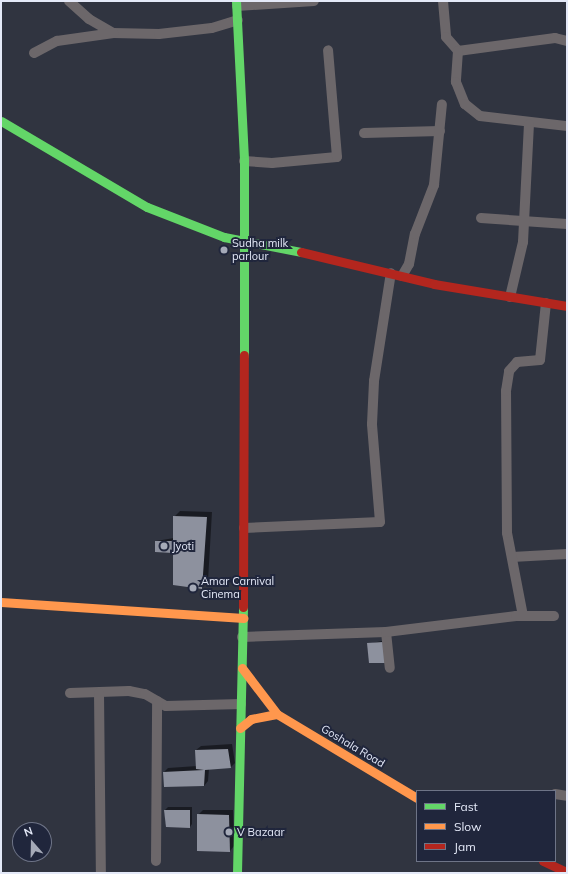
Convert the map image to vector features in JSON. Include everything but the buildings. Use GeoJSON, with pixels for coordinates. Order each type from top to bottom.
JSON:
{"type":"FeatureCollection","features":[{"type":"Feature","properties":{"kind":"main road"},"geometry":{"type":"LineString","coordinates":[[236,4],[244,161],[244,528],[238,873]]}},
{"type":"Feature","properties":{"kind":"main road"},"geometry":{"type":"LineString","coordinates":[[1,121],[147,207],[243,243],[337,259],[402,276],[510,297],[567,306]]}},
{"type":"Feature","properties":{"kind":"main road"},"geometry":{"type":"LineString","coordinates":[[1,602],[243,618]]}},
{"type":"Feature","properties":{"kind":"main road"},"geometry":{"type":"LineString","coordinates":[[240,728],[251,718],[276,714],[242,668]]}},
{"type":"Feature","properties":{"kind":"main road","name":"Goshala Road"},"geometry":{"type":"LineString","coordinates":[[276,714],[416,797]]}},
{"type":"Feature","properties":{"kind":"main road"},"geometry":{"type":"LineString","coordinates":[[545,862],[567,872]]}},
{"type":"Feature","properties":{"kind":"street"},"geometry":{"type":"LineString","coordinates":[[69,1],[89,19],[113,33]]}},
{"type":"Feature","properties":{"kind":"street"},"geometry":{"type":"LineString","coordinates":[[236,4],[314,1]]}},
{"type":"Feature","properties":{"kind":"street"},"geometry":{"type":"LineString","coordinates":[[443,1],[446,37],[458,51],[456,82],[465,104],[480,116],[529,124],[567,126]]}},
{"type":"Feature","properties":{"kind":"street"},"geometry":{"type":"LineString","coordinates":[[34,53],[57,41],[113,33],[166,33],[212,28],[238,20]]}},
{"type":"Feature","properties":{"kind":"street"},"geometry":{"type":"LineString","coordinates":[[458,51],[555,38],[567,41]]}},
{"type":"Feature","properties":{"kind":"street"},"geometry":{"type":"LineString","coordinates":[[244,161],[272,163],[337,157],[328,50]]}},
{"type":"Feature","properties":{"kind":"street"},"geometry":{"type":"LineString","coordinates":[[402,276],[409,264],[415,234],[434,185],[442,104]]}},
{"type":"Feature","properties":{"kind":"street"},"geometry":{"type":"LineString","coordinates":[[510,297],[524,222],[529,124]]}},
{"type":"Feature","properties":{"kind":"street"},"geometry":{"type":"LineString","coordinates":[[364,133],[440,131]]}},
{"type":"Feature","properties":{"kind":"street"},"geometry":{"type":"LineString","coordinates":[[482,218],[567,224]]}},
{"type":"Feature","properties":{"kind":"street"},"geometry":{"type":"LineString","coordinates":[[244,528],[380,522],[372,424],[374,381],[391,273]]}},
{"type":"Feature","properties":{"kind":"street"},"geometry":{"type":"LineString","coordinates":[[523,616],[507,533],[506,390],[509,371],[517,362],[540,360],[546,303]]}},
{"type":"Feature","properties":{"kind":"street"},"geometry":{"type":"LineString","coordinates":[[512,556],[567,554]]}},
{"type":"Feature","properties":{"kind":"street"},"geometry":{"type":"LineString","coordinates":[[242,636],[386,632],[523,616],[554,616]]}},
{"type":"Feature","properties":{"kind":"street"},"geometry":{"type":"LineString","coordinates":[[386,632],[390,668]]}},
{"type":"Feature","properties":{"kind":"street"},"geometry":{"type":"LineString","coordinates":[[70,693],[129,691],[145,694],[166,706],[241,704]]}},
{"type":"Feature","properties":{"kind":"street"},"geometry":{"type":"LineString","coordinates":[[98,693],[101,873]]}},
{"type":"Feature","properties":{"kind":"street"},"geometry":{"type":"LineString","coordinates":[[156,861],[157,701]]}},
{"type":"Feature","properties":{"kind":"street"},"geometry":{"type":"LineString","coordinates":[[556,794],[567,796]]}},
{"type":"Feature","properties":{"kind":"traffic: fast"},"geometry":{"type":"LineString","coordinates":[[236,1],[244,161],[244,355]]}},
{"type":"Feature","properties":{"kind":"traffic: fast"},"geometry":{"type":"LineString","coordinates":[[1,121],[147,207],[224,237],[301,252]]}},
{"type":"Feature","properties":{"kind":"traffic: fast"},"geometry":{"type":"LineString","coordinates":[[237,873],[243,607]]}},
{"type":"Feature","properties":{"kind":"traffic: slow"},"geometry":{"type":"LineString","coordinates":[[1,602],[243,618]]}},
{"type":"Feature","properties":{"kind":"traffic: slow"},"geometry":{"type":"LineString","coordinates":[[242,668],[277,714],[416,797]]}},
{"type":"Feature","properties":{"kind":"traffic: slow"},"geometry":{"type":"LineString","coordinates":[[240,728],[251,719],[277,714]]}},
{"type":"Feature","properties":{"kind":"traffic: jam"},"geometry":{"type":"LineString","coordinates":[[301,252],[434,284],[567,306]]}},
{"type":"Feature","properties":{"kind":"traffic: jam"},"geometry":{"type":"LineString","coordinates":[[243,607],[244,355]]}},
{"type":"Feature","properties":{"kind":"traffic: jam"},"geometry":{"type":"LineString","coordinates":[[545,862],[567,872]]}},
{"type":"Feature","properties":{"kind":"place","name":"Sudha milk parlour"},"geometry":{"type":"Point","coordinates":[224,250]}},
{"type":"Feature","properties":{"kind":"place","name":"Jyoti"},"geometry":{"type":"Point","coordinates":[164,546]}},
{"type":"Feature","properties":{"kind":"place","name":"Amar Carnival Cinema"},"geometry":{"type":"Point","coordinates":[193,588]}},
{"type":"Feature","properties":{"kind":"place","name":"V Bazaar"},"geometry":{"type":"Point","coordinates":[229,832]}}]}
